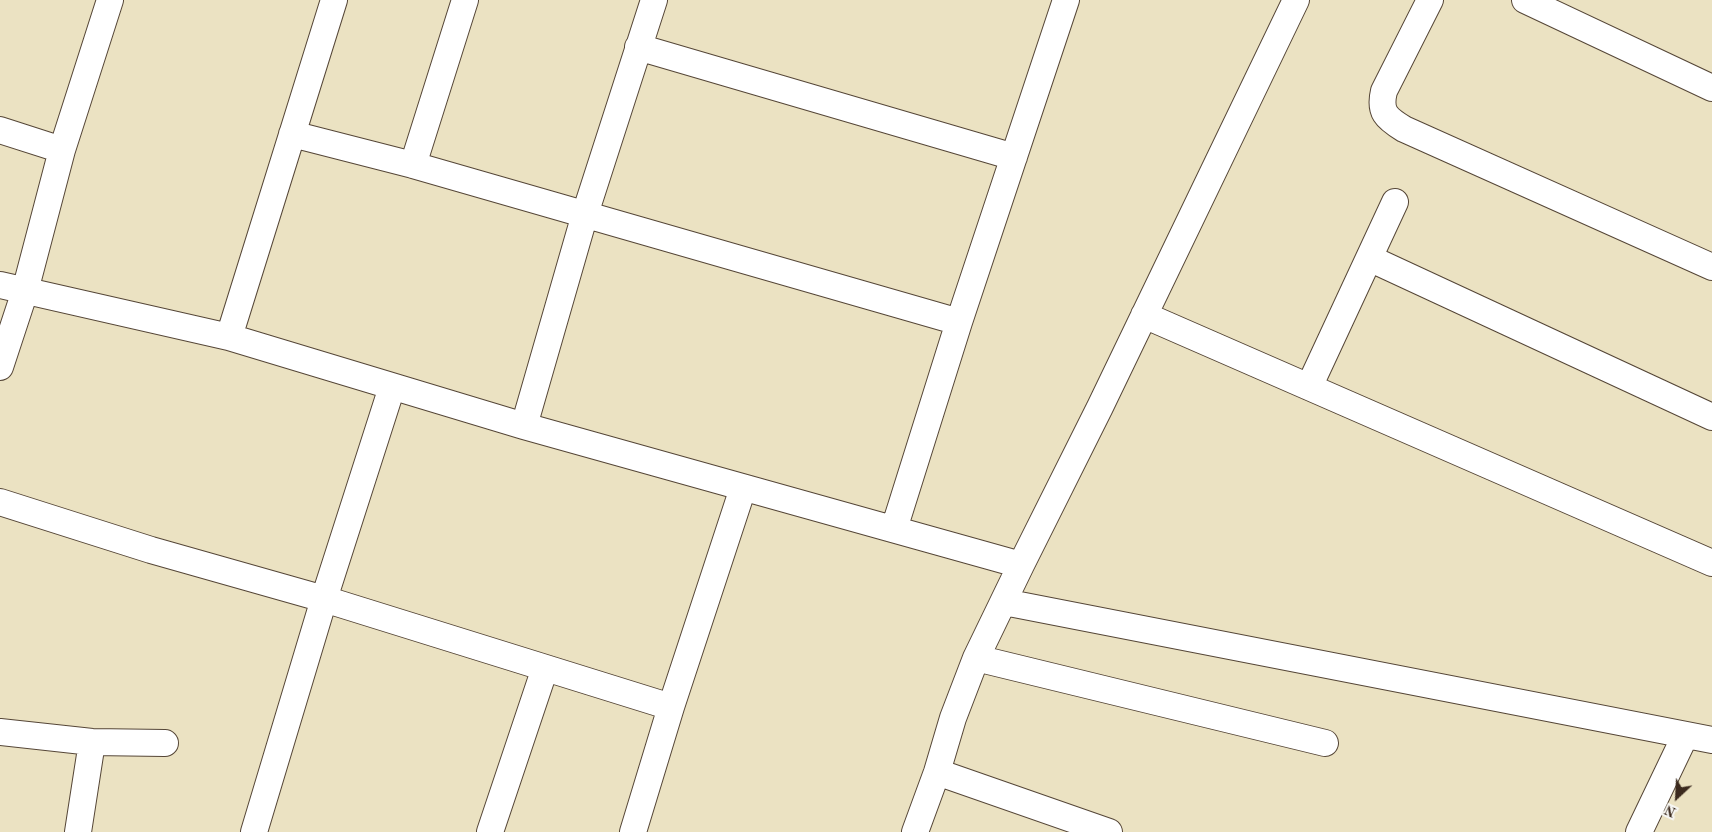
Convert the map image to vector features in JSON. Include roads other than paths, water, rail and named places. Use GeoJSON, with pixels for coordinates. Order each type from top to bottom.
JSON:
{"type":"FeatureCollection","features":[{"type":"Feature","properties":{"kind":"street"},"geometry":{"type":"LineString","coordinates":[[0,367],[25,291],[62,150],[110,0]]}},
{"type":"Feature","properties":{"kind":"street"},"geometry":{"type":"LineString","coordinates":[[229,337],[334,0]]}},
{"type":"Feature","properties":{"kind":"street"},"geometry":{"type":"LineString","coordinates":[[413,165],[465,0]]}},
{"type":"Feature","properties":{"kind":"street"},"geometry":{"type":"LineString","coordinates":[[524,426],[585,214],[654,0]]}},
{"type":"Feature","properties":{"kind":"street"},"geometry":{"type":"LineString","coordinates":[[894,529],[959,322],[1066,0]]}},
{"type":"Feature","properties":{"kind":"street"},"geometry":{"type":"LineString","coordinates":[[915,832],[937,772],[953,718],[976,658],[1020,565],[1100,407],[1296,0]]}},
{"type":"Feature","properties":{"kind":"street"},"geometry":{"type":"LineString","coordinates":[[1430,0],[1384,91],[1382,102],[1384,113],[1392,122],[1712,267]]}},
{"type":"Feature","properties":{"kind":"street"},"geometry":{"type":"LineString","coordinates":[[1525,0],[1712,88]]}},
{"type":"Feature","properties":{"kind":"street"},"geometry":{"type":"LineString","coordinates":[[638,47],[1014,157]]}},
{"type":"Feature","properties":{"kind":"street"},"geometry":{"type":"LineString","coordinates":[[0,130],[62,150]]}},
{"type":"Feature","properties":{"kind":"street"},"geometry":{"type":"LineString","coordinates":[[292,134],[413,165],[959,322]]}},
{"type":"Feature","properties":{"kind":"street"},"geometry":{"type":"LineString","coordinates":[[1309,387],[1395,202]]}},
{"type":"Feature","properties":{"kind":"street"},"geometry":{"type":"LineString","coordinates":[[1369,258],[1712,417]]}},
{"type":"Feature","properties":{"kind":"street"},"geometry":{"type":"LineString","coordinates":[[0,285],[229,337],[524,426],[1020,565]]}},
{"type":"Feature","properties":{"kind":"street"},"geometry":{"type":"LineString","coordinates":[[1144,315],[1712,563]]}},
{"type":"Feature","properties":{"kind":"street"},"geometry":{"type":"LineString","coordinates":[[254,832],[324,599],[392,387]]}},
{"type":"Feature","properties":{"kind":"street"},"geometry":{"type":"LineString","coordinates":[[634,832],[671,707],[743,488]]}},
{"type":"Feature","properties":{"kind":"street"},"geometry":{"type":"LineString","coordinates":[[0,502],[151,550],[324,599],[671,707]]}},
{"type":"Feature","properties":{"kind":"street"},"geometry":{"type":"LineString","coordinates":[[1004,602],[1712,740]]}},
{"type":"Feature","properties":{"kind":"street"},"geometry":{"type":"LineString","coordinates":[[976,658],[1325,743]]}},
{"type":"Feature","properties":{"kind":"street"},"geometry":{"type":"LineString","coordinates":[[490,832],[545,668]]}},
{"type":"Feature","properties":{"kind":"street"},"geometry":{"type":"LineString","coordinates":[[0,732],[92,742],[165,744]]}},
{"type":"Feature","properties":{"kind":"street"},"geometry":{"type":"LineString","coordinates":[[1639,832],[1685,736]]}},
{"type":"Feature","properties":{"kind":"street"},"geometry":{"type":"LineString","coordinates":[[78,832],[92,742]]}},
{"type":"Feature","properties":{"kind":"street"},"geometry":{"type":"LineString","coordinates":[[937,772],[1109,832]]}}]}
